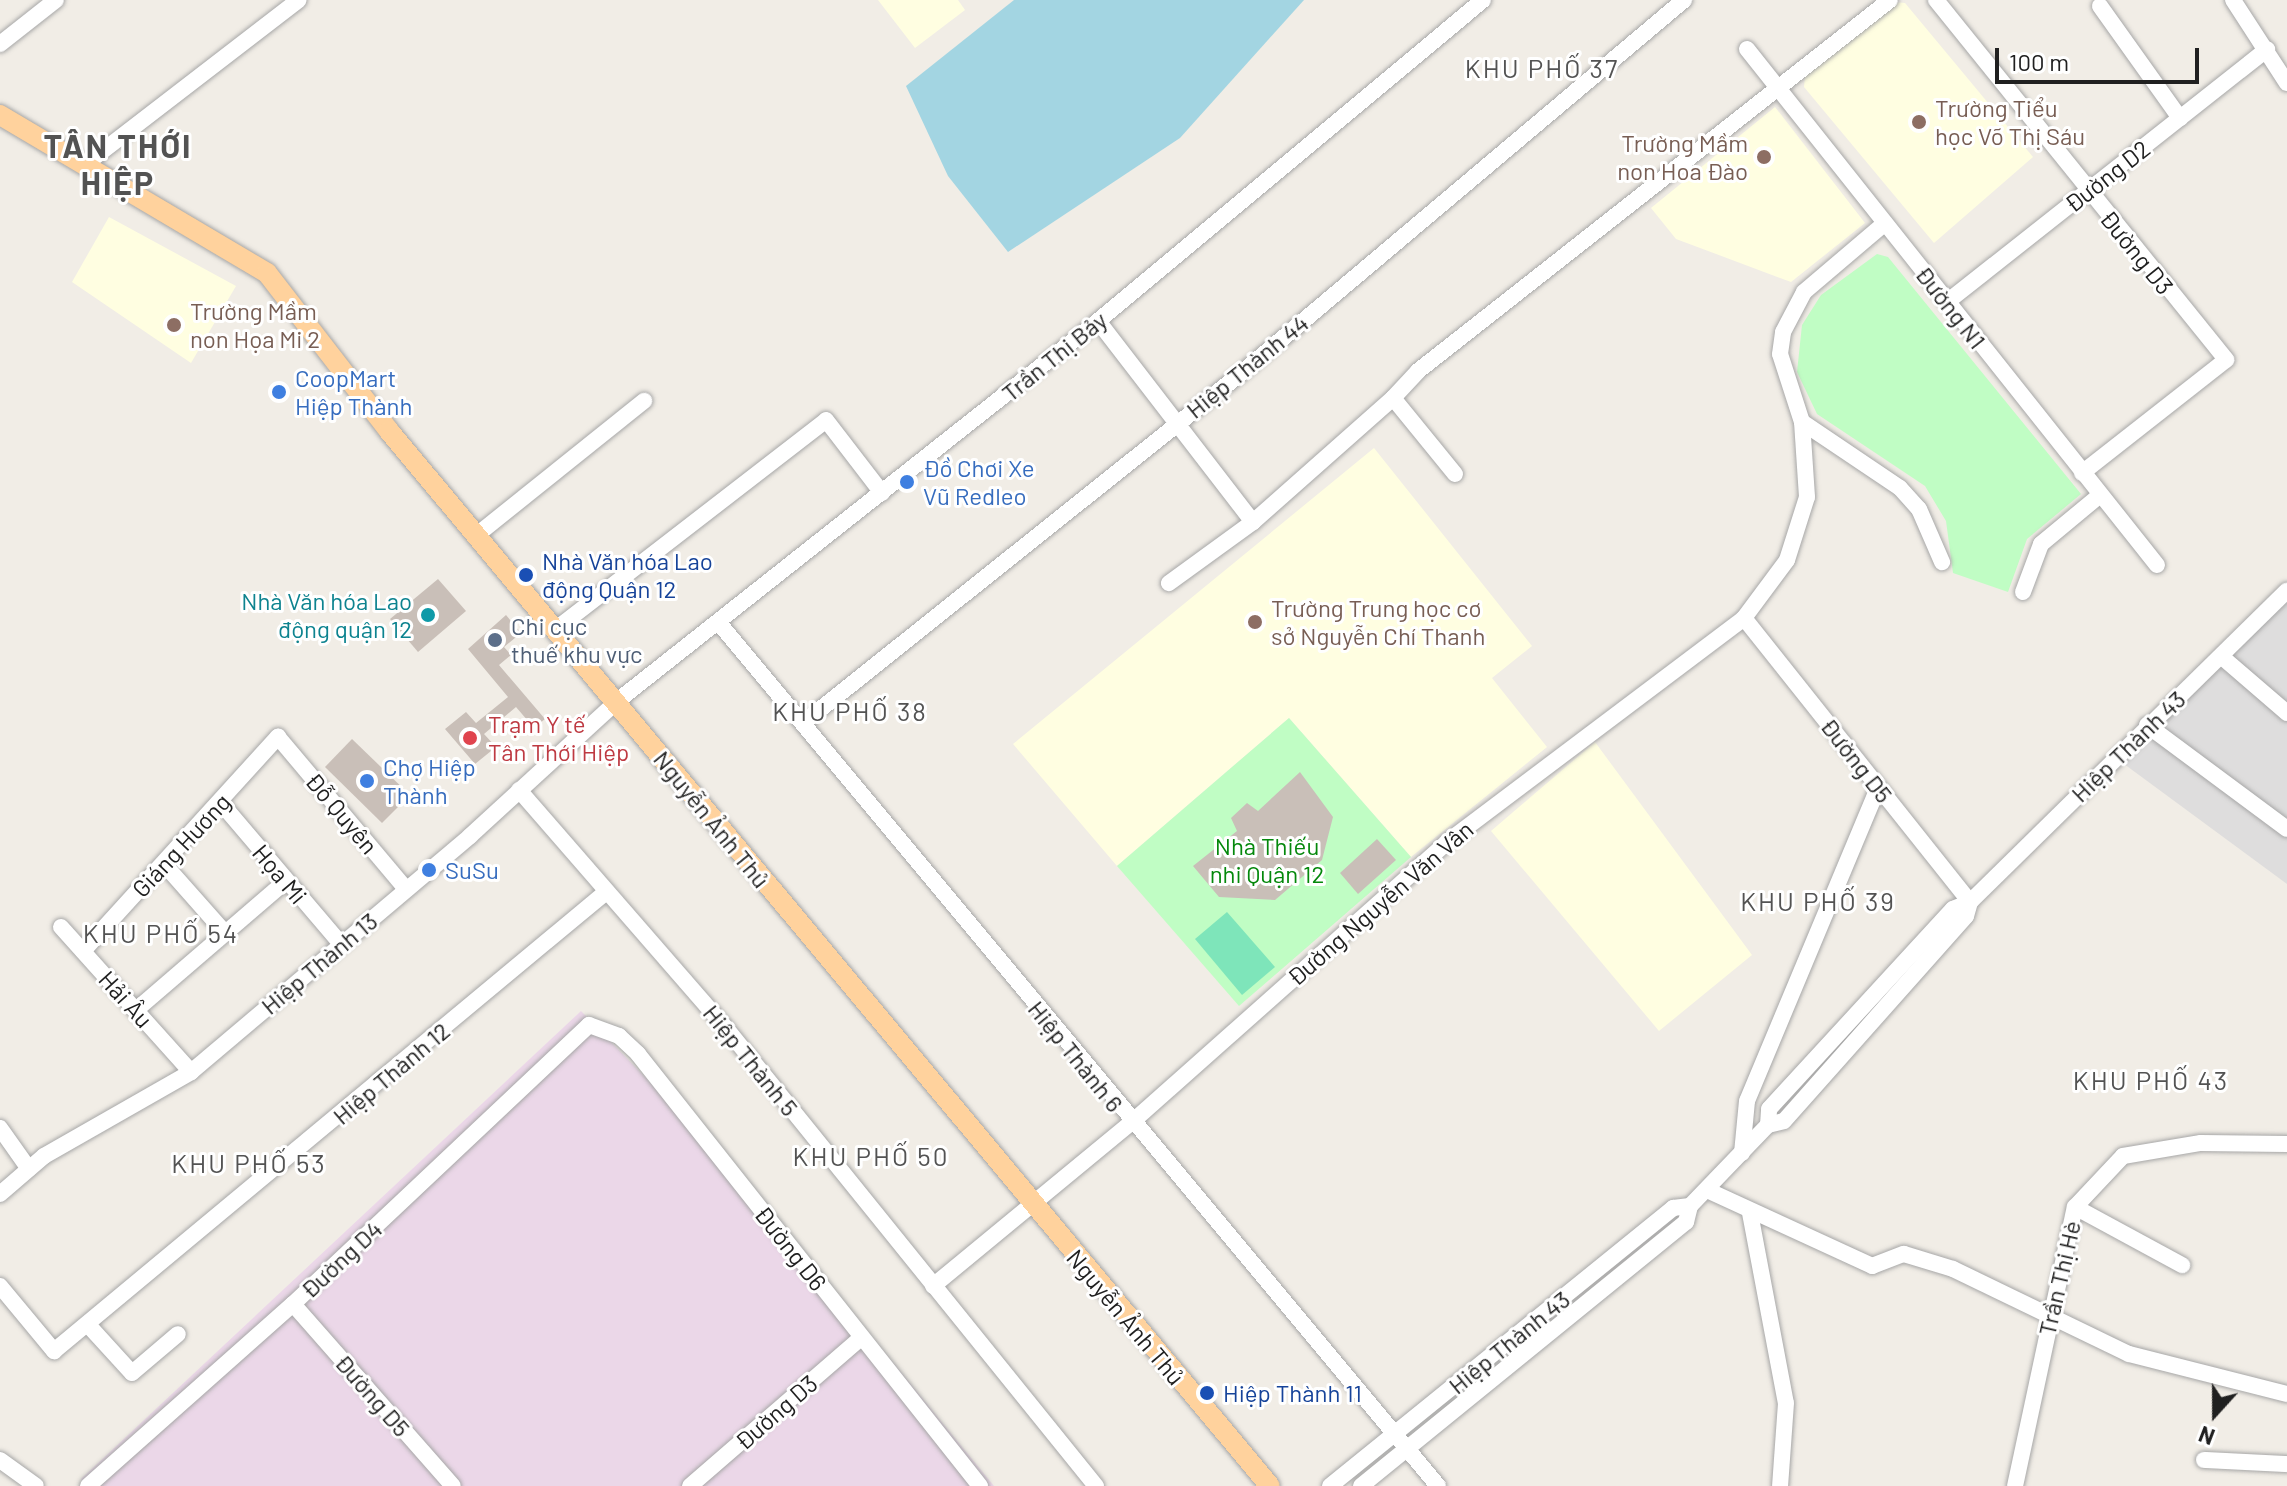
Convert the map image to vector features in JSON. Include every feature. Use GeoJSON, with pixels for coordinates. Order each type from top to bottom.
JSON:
{"type":"FeatureCollection","features":[{"type":"Feature","properties":{"kind":"main road","name":"Nguyễn Ảnh Thủ"},"geometry":{"type":"LineString","coordinates":[[0,115],[87,163],[267,273],[1033,1207],[1270,1486]]}},
{"type":"Feature","properties":{"kind":"street"},"geometry":{"type":"LineString","coordinates":[[0,44],[31,7],[56,0]]}},
{"type":"Feature","properties":{"kind":"street"},"geometry":{"type":"LineString","coordinates":[[87,163],[299,0]]}},
{"type":"Feature","properties":{"kind":"street","name":"Trần Thị Bảy"},"geometry":{"type":"LineString","coordinates":[[616,702],[1098,321],[1483,0]]}},
{"type":"Feature","properties":{"kind":"street","name":"Hiệp Thành 44"},"geometry":{"type":"LineString","coordinates":[[803,723],[1178,424],[1684,0]]}},
{"type":"Feature","properties":{"kind":"street"},"geometry":{"type":"LineString","coordinates":[[1169,583],[1253,522],[1514,291],[1780,91],[1890,0]]}},
{"type":"Feature","properties":{"kind":"street","name":"Đường D3"},"geometry":{"type":"LineString","coordinates":[[1936,0],[2226,360],[2082,473]]}},
{"type":"Feature","properties":{"kind":"street"},"geometry":{"type":"LineString","coordinates":[[2233,0],[2267,49],[2281,60],[2287,83]]}},
{"type":"Feature","properties":{"kind":"street"},"geometry":{"type":"LineString","coordinates":[[2100,6],[2180,118]]}},
{"type":"Feature","properties":{"kind":"street","name":"Đường N1"},"geometry":{"type":"LineString","coordinates":[[1747,49],[2157,565]]}},
{"type":"Feature","properties":{"kind":"street","name":"Đường D2"},"geometry":{"type":"LineString","coordinates":[[1947,302],[2267,49]]}},
{"type":"Feature","properties":{"kind":"street","name":"Đường Nguyễn Văn Vân"},"geometry":{"type":"LineString","coordinates":[[933,1286],[1033,1207],[1131,1123],[1447,842],[1744,618],[1787,560],[1801,526],[1808,461],[1802,422],[1784,377],[1783,332],[1804,292],[1885,223]]}},
{"type":"Feature","properties":{"kind":"street"},"geometry":{"type":"LineString","coordinates":[[1098,321],[1253,522]]}},
{"type":"Feature","properties":{"kind":"street"},"geometry":{"type":"LineString","coordinates":[[1393,398],[1455,474]]}},
{"type":"Feature","properties":{"kind":"street"},"geometry":{"type":"LineString","coordinates":[[478,534],[644,401]]}},
{"type":"Feature","properties":{"kind":"street"},"geometry":{"type":"LineString","coordinates":[[556,629],[826,420],[882,493]]}},
{"type":"Feature","properties":{"kind":"street"},"geometry":{"type":"LineString","coordinates":[[1802,422],[1900,488],[1919,509],[1942,562]]}},
{"type":"Feature","properties":{"kind":"street"},"geometry":{"type":"LineString","coordinates":[[2023,592],[2041,544],[2100,495]]}},
{"type":"Feature","properties":{"kind":"street","name":"Hiệp Thành 43"},"geometry":{"type":"LineString","coordinates":[[1361,1486],[1686,1222],[1690,1206],[1768,1125],[1784,1121],[1966,916],[1970,902],[2287,591]]}},
{"type":"Feature","properties":{"kind":"street","name":"Đường D5"},"geometry":{"type":"LineString","coordinates":[[1744,618],[1970,902]]}},
{"type":"Feature","properties":{"kind":"street","name":"Hiệp Thành 6"},"geometry":{"type":"LineString","coordinates":[[719,623],[1131,1123],[1438,1486]]}},
{"type":"Feature","properties":{"kind":"street"},"geometry":{"type":"LineString","coordinates":[[2222,657],[2287,713]]}},
{"type":"Feature","properties":{"kind":"street","name":"Hiệp Thành 13"},"geometry":{"type":"LineString","coordinates":[[0,1194],[29,1169],[191,1072],[406,889],[616,702]]}},
{"type":"Feature","properties":{"kind":"street"},"geometry":{"type":"LineString","coordinates":[[2147,725],[2287,829]]}},
{"type":"Feature","properties":{"kind":"street","name":"Giáng Hương"},"geometry":{"type":"LineString","coordinates":[[83,951],[278,737]]}},
{"type":"Feature","properties":{"kind":"street","name":"Đỗ Quyên"},"geometry":{"type":"LineString","coordinates":[[278,737],[406,889]]}},
{"type":"Feature","properties":{"kind":"street"},"geometry":{"type":"LineString","coordinates":[[1742,1153],[1747,1101],[1878,788]]}},
{"type":"Feature","properties":{"kind":"street","name":"Hiệp Thành 5"},"geometry":{"type":"LineString","coordinates":[[519,790],[726,1028],[1096,1486]]}},
{"type":"Feature","properties":{"kind":"street","name":"Họa Mi"},"geometry":{"type":"LineString","coordinates":[[221,803],[340,943]]}},
{"type":"Feature","properties":{"kind":"street"},"geometry":{"type":"LineString","coordinates":[[164,864],[225,933]]}},
{"type":"Feature","properties":{"kind":"street"},"geometry":{"type":"LineString","coordinates":[[136,1010],[286,881]]}},
{"type":"Feature","properties":{"kind":"street","name":"Hiệp Thành 12"},"geometry":{"type":"LineString","coordinates":[[0,1286],[54,1351],[90,1327],[606,892]]}},
{"type":"Feature","properties":{"kind":"street","name":"Hải Âu"},"geometry":{"type":"LineString","coordinates":[[61,927],[191,1072]]}},
{"type":"Feature","properties":{"kind":"street","name":"Đường D4"},"geometry":{"type":"LineString","coordinates":[[88,1486],[293,1304],[589,1025]]}},
{"type":"Feature","properties":{"kind":"street","name":"Đường D6"},"geometry":{"type":"LineString","coordinates":[[589,1025],[619,1036],[638,1054],[980,1486]]}},
{"type":"Feature","properties":{"kind":"street"},"geometry":{"type":"LineString","coordinates":[[0,1128],[29,1169]]}},
{"type":"Feature","properties":{"kind":"street","name":"Trần Thị Hè"},"geometry":{"type":"LineString","coordinates":[[2015,1486],[2075,1207],[2123,1156],[2187,1144],[2287,1144]]}},
{"type":"Feature","properties":{"kind":"street"},"geometry":{"type":"LineString","coordinates":[[1707,1190],[1750,1213],[1872,1266],[1904,1254],[1953,1269],[2049,1320],[2129,1354],[2287,1394]]}},
{"type":"Feature","properties":{"kind":"street","name":"Hiệp Thành 43"},"geometry":{"type":"LineString","coordinates":[[1330,1486],[1673,1208],[1690,1206]]}},
{"type":"Feature","properties":{"kind":"street"},"geometry":{"type":"LineString","coordinates":[[2075,1207],[2182,1265]]}},
{"type":"Feature","properties":{"kind":"street"},"geometry":{"type":"LineString","coordinates":[[1750,1213],[1786,1403],[1780,1486]]}},
{"type":"Feature","properties":{"kind":"street","name":"Đường D5"},"geometry":{"type":"LineString","coordinates":[[293,1304],[453,1486]]}},
{"type":"Feature","properties":{"kind":"street"},"geometry":{"type":"LineString","coordinates":[[90,1327],[132,1373],[178,1334]]}},
{"type":"Feature","properties":{"kind":"street","name":"Đường D3"},"geometry":{"type":"LineString","coordinates":[[690,1486],[861,1338]]}},
{"type":"Feature","properties":{"kind":"street"},"geometry":{"type":"LineString","coordinates":[[0,1460],[30,1484]]}},
{"type":"Feature","properties":{"kind":"street"},"geometry":{"type":"LineString","coordinates":[[2204,1460],[2287,1464]]}},
{"type":"Feature","properties":{"kind":"shaded area"},"geometry":{"type":"Polygon","coordinates":[[[878,0],[958,0],[965,10],[915,48],[878,0]]]}},
{"type":"Feature","properties":{"kind":"shaded area","name":"Trường Tiểu học Võ Thị Sáu"},"geometry":{"type":"Polygon","coordinates":[[[1894,2],[1905,3],[2033,157],[1934,243],[1804,87],[1805,76],[1894,2]]]}},
{"type":"Feature","properties":{"kind":"shaded area","name":"Trường Mầm non Hoa Đào"},"geometry":{"type":"Polygon","coordinates":[[[1775,107],[1865,223],[1791,282],[1676,239],[1651,208],[1775,107]]]}},
{"type":"Feature","properties":{"kind":"shaded area","name":"Trường Mầm non Họa Mi 2"},"geometry":{"type":"Polygon","coordinates":[[[109,217],[236,286],[191,363],[72,282],[109,217]]]}},
{"type":"Feature","properties":{"kind":"shaded area","name":"Trường Trung học cơ sở Nguyễn Chí Thanh"},"geometry":{"type":"Polygon","coordinates":[[[1374,448],[1532,646],[1492,678],[1547,747],[1411,857],[1289,718],[1117,866],[1013,744],[1374,448]]]}},
{"type":"Feature","properties":{"kind":"shaded area"},"geometry":{"type":"Polygon","coordinates":[[[2287,597],[2287,884],[2120,761],[2287,597]]]}},
{"type":"Feature","properties":{"kind":"shaded area"},"geometry":{"type":"Polygon","coordinates":[[[1595,742],[1752,955],[1659,1031],[1491,831],[1595,742]]]}},
{"type":"Feature","properties":{"kind":"shaded area"},"geometry":{"type":"Polygon","coordinates":[[[581,1011],[739,1174],[994,1486],[87,1486],[81,1479],[581,1011]]]}},
{"type":"Feature","properties":{"kind":"green space"},"geometry":{"type":"Polygon","coordinates":[[[1877,254],[1888,257],[2081,494],[2027,539],[2008,592],[1953,573],[1946,521],[1925,486],[1817,414],[1797,372],[1802,325],[1821,295],[1877,254]]]}},
{"type":"Feature","properties":{"kind":"green space","name":"Nhà Thiếu nhi Quận 12"},"geometry":{"type":"Polygon","coordinates":[[[1289,718],[1411,857],[1239,1006],[1117,866],[1289,718]]]}},
{"type":"Feature","properties":{"kind":"green space"},"geometry":{"type":"Polygon","coordinates":[[[1227,912],[1275,967],[1242,995],[1195,939],[1227,912]]]}},
{"type":"Feature","properties":{"kind":"water"},"geometry":{"type":"Polygon","coordinates":[[[1014,0],[1304,0],[1180,138],[1008,252],[948,176],[906,86],[1014,0]]]}},
{"type":"Feature","properties":{"kind":"building","name":"Nhà Văn hóa Lao động quận 12"},"geometry":{"type":"Polygon","coordinates":[[[438,579],[466,611],[418,652],[390,619],[438,579]]]}},
{"type":"Feature","properties":{"kind":"building"},"geometry":{"type":"Polygon","coordinates":[[[506,615],[521,633],[504,647],[511,655],[499,665],[545,719],[534,728],[516,707],[484,734],[496,747],[475,764],[445,729],[466,712],[476,723],[508,697],[468,649],[506,615]]]}},
{"type":"Feature","properties":{"kind":"building","name":"Chợ Hiệp Thành"},"geometry":{"type":"Polygon","coordinates":[[[352,739],[410,795],[382,823],[325,767],[352,739]]]}},
{"type":"Feature","properties":{"kind":"building","name":"Nhà Thiếu nhi Quận 12"},"geometry":{"type":"Polygon","coordinates":[[[1300,772],[1333,817],[1322,860],[1275,900],[1219,897],[1193,866],[1237,831],[1231,818],[1247,803],[1258,811],[1300,772]]]}},
{"type":"Feature","properties":{"kind":"building"},"geometry":{"type":"Polygon","coordinates":[[[1377,839],[1396,860],[1358,894],[1340,873],[1377,839]]]}},
{"type":"Feature","properties":{"kind":"place","name":"Trường Tiểu học Võ Thị Sáu"},"geometry":{"type":"Point","coordinates":[1919,122]}},
{"type":"Feature","properties":{"kind":"place","name":"Trường Mầm non Hoa Đào"},"geometry":{"type":"Point","coordinates":[1764,157]}},
{"type":"Feature","properties":{"kind":"place","name":"Trường Mầm non Họa Mi 2"},"geometry":{"type":"Point","coordinates":[174,325]}},
{"type":"Feature","properties":{"kind":"place","name":"CoopMart Hiệp Thành"},"geometry":{"type":"Point","coordinates":[279,392]}},
{"type":"Feature","properties":{"kind":"place","name":"Đồ Chơi Xe Vũ Redleo"},"geometry":{"type":"Point","coordinates":[907,482]}},
{"type":"Feature","properties":{"kind":"place","name":"Nhà Văn hóa Lao động Quận 12"},"geometry":{"type":"Point","coordinates":[526,575]}},
{"type":"Feature","properties":{"kind":"place","name":"Nhà Văn hóa Lao động quận 12"},"geometry":{"type":"Point","coordinates":[428,615]}},
{"type":"Feature","properties":{"kind":"place","name":"Trường Trung học cơ sở Nguyễn Chí Thanh"},"geometry":{"type":"Point","coordinates":[1255,622]}},
{"type":"Feature","properties":{"kind":"place","name":"Chi cục thuế khu vực"},"geometry":{"type":"Point","coordinates":[495,640]}},
{"type":"Feature","properties":{"kind":"place","name":"Trạm Y tế Tân Thới Hiệp"},"geometry":{"type":"Point","coordinates":[470,738]}},
{"type":"Feature","properties":{"kind":"place","name":"Chợ Hiệp Thành"},"geometry":{"type":"Point","coordinates":[367,781]}},
{"type":"Feature","properties":{"kind":"place","name":"SuSu"},"geometry":{"type":"Point","coordinates":[429,870]}},
{"type":"Feature","properties":{"kind":"place","name":"Hiệp Thành 11"},"geometry":{"type":"Point","coordinates":[1207,1393]}},
{"type":"Feature","properties":{"kind":"district","name":"KHU PHỐ 37"},"geometry":{"type":"Point","coordinates":[1542,68]}},
{"type":"Feature","properties":{"kind":"district","name":"TÂN THỚI HIỆP"},"geometry":{"type":"Point","coordinates":[118,164]}},
{"type":"Feature","properties":{"kind":"district","name":"KHU PHỐ 38"},"geometry":{"type":"Point","coordinates":[850,711]}},
{"type":"Feature","properties":{"kind":"district","name":"KHU PHỐ 39"},"geometry":{"type":"Point","coordinates":[1818,901]}},
{"type":"Feature","properties":{"kind":"district","name":"KHU PHỐ 54"},"geometry":{"type":"Point","coordinates":[161,933]}},
{"type":"Feature","properties":{"kind":"district","name":"KHU PHỐ 43"},"geometry":{"type":"Point","coordinates":[2151,1080]}},
{"type":"Feature","properties":{"kind":"district","name":"KHU PHỐ 50"},"geometry":{"type":"Point","coordinates":[871,1156]}},
{"type":"Feature","properties":{"kind":"district","name":"KHU PHỐ 53"},"geometry":{"type":"Point","coordinates":[249,1163]}}]}
